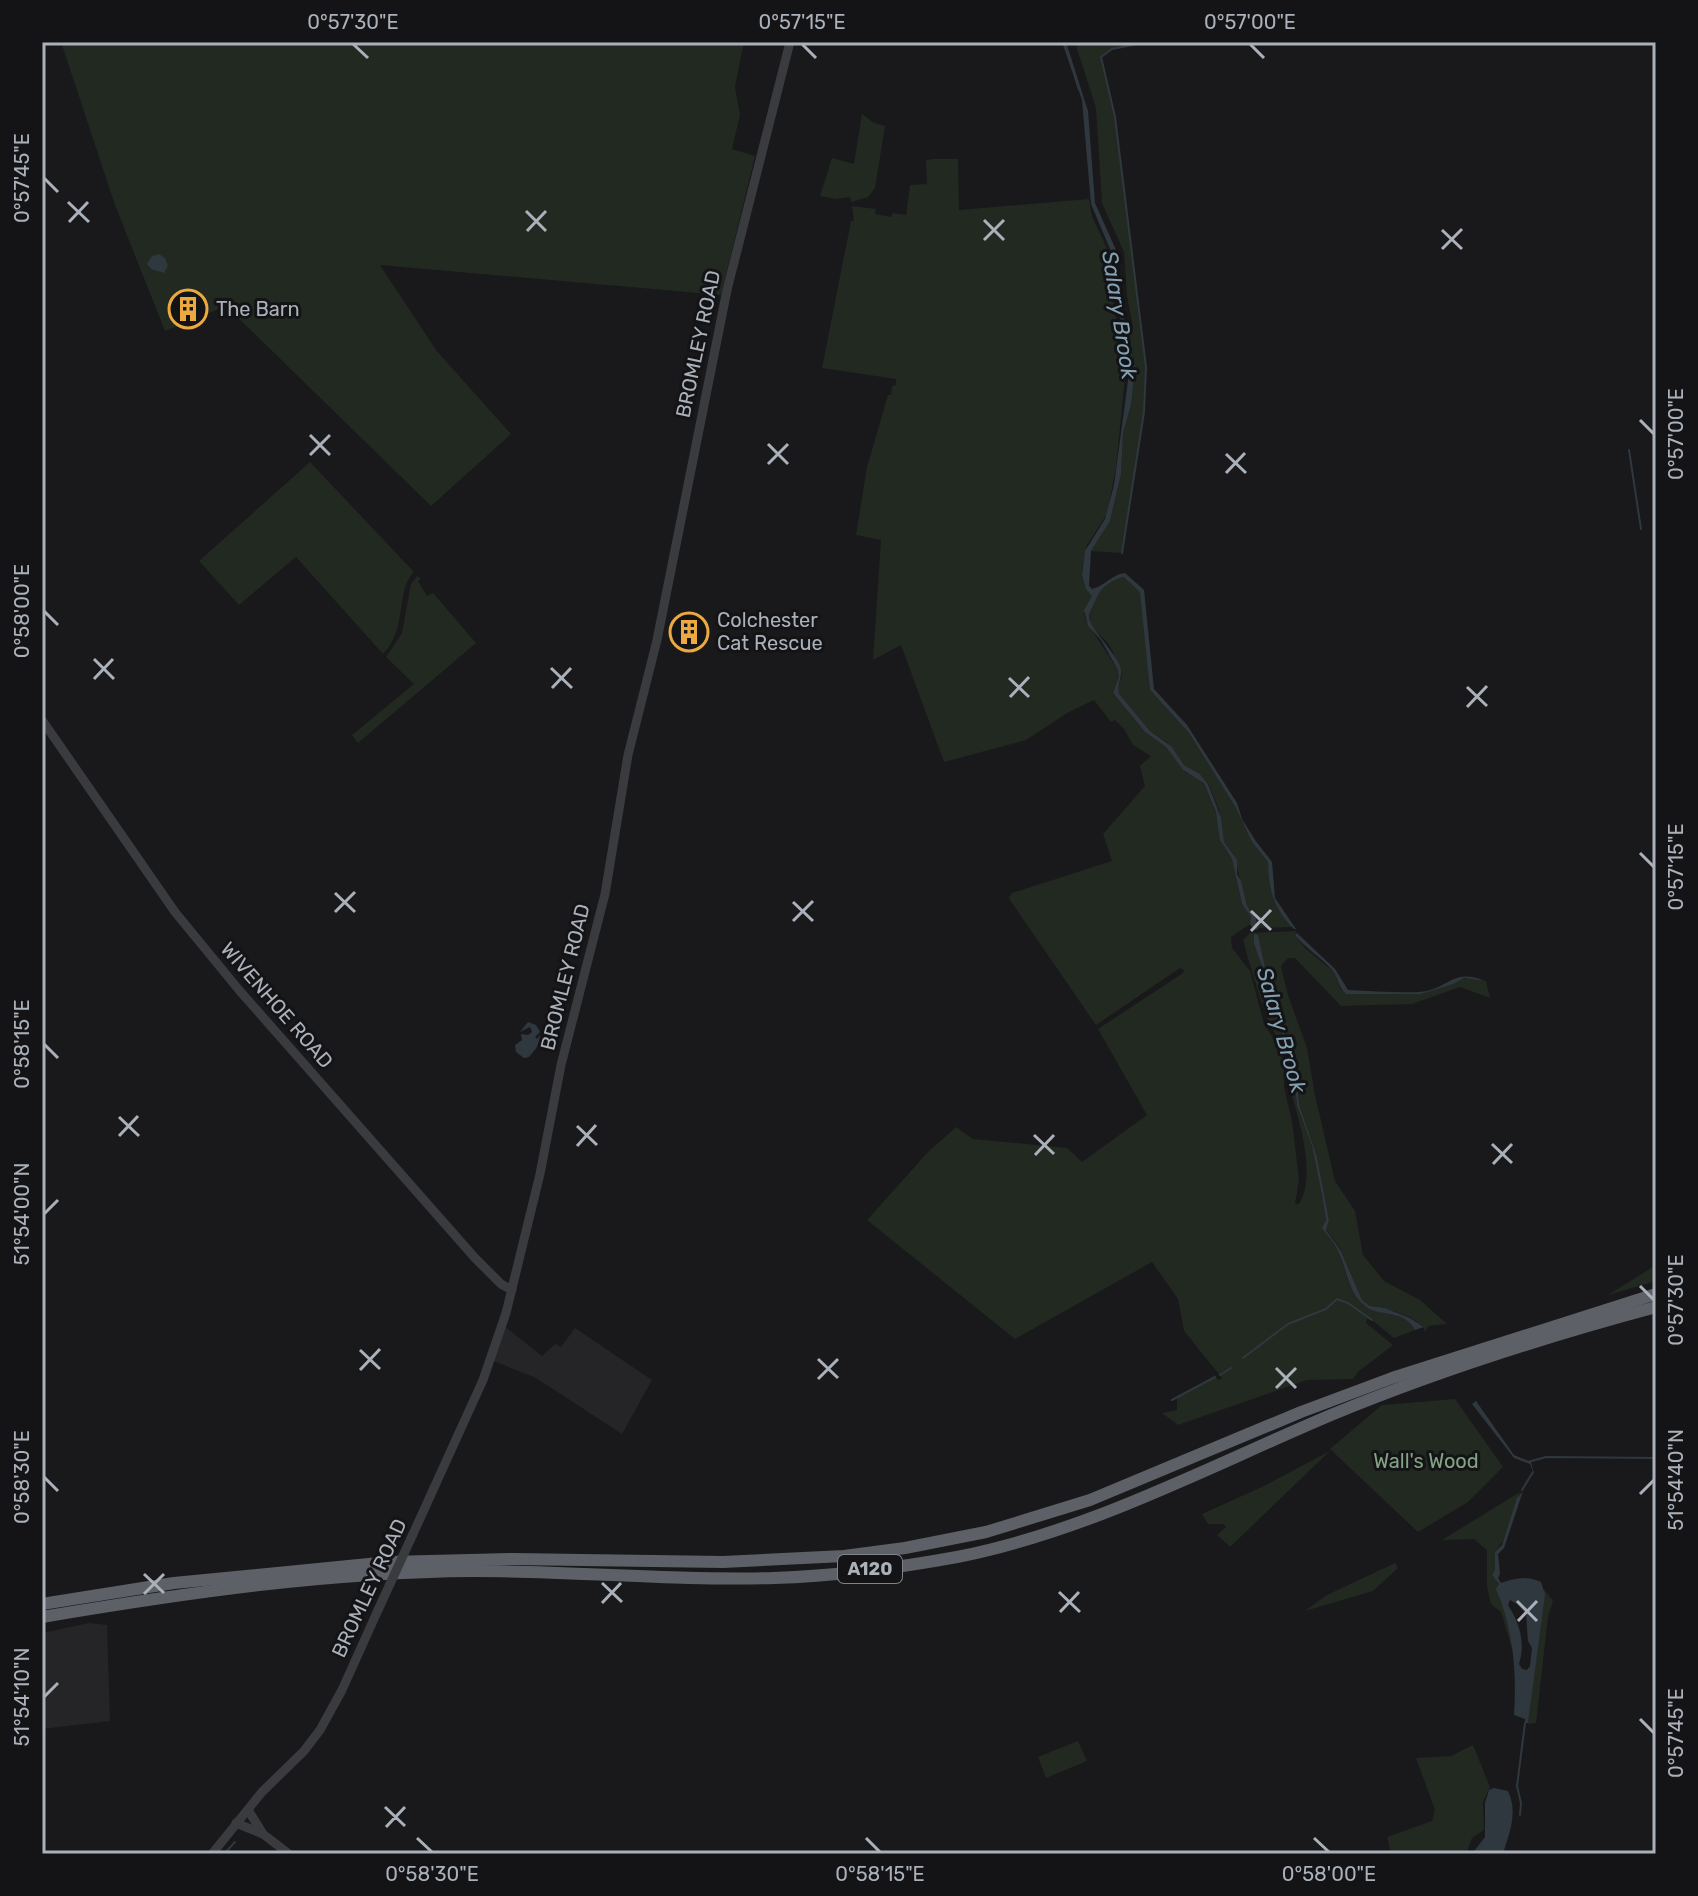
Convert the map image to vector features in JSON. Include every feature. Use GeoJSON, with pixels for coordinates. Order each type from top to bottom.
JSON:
{"type":"FeatureCollection","features":[{"type":"Feature","properties":{"kind":"highway","name":"A120"},"geometry":{"type":"LineString","coordinates":[[42,1604],[189,1582],[389,1562],[513,1559],[723,1562],[829,1557],[905,1548],[986,1532],[1090,1500],[1379,1383],[1656,1294]]}},
{"type":"Feature","properties":{"kind":"highway","name":"A120"},"geometry":{"type":"LineString","coordinates":[[42,1617],[220,1591],[387,1575],[473,1571],[776,1578],[838,1574],[959,1556],[1036,1537],[1093,1518],[1360,1404],[1500,1355],[1656,1307]]}},
{"type":"Feature","properties":{"kind":"street","name":"BROMLEY ROAD"},"geometry":{"type":"LineString","coordinates":[[212,1854],[320,1730],[342,1690],[489,1365],[512,1290],[540,1174],[561,1065],[599,919],[628,755],[657,640],[727,290],[790,42]]}},
{"type":"Feature","properties":{"kind":"street","name":"WIVENHOE ROAD"},"geometry":{"type":"LineString","coordinates":[[42,720],[185,925],[475,1258],[501,1284],[512,1290]]}},
{"type":"Feature","properties":{"kind":"street"},"geometry":{"type":"LineString","coordinates":[[248,1810],[263,1834]]}},
{"type":"Feature","properties":{"kind":"street"},"geometry":{"type":"LineString","coordinates":[[236,1823],[263,1834],[289,1854]]}},
{"type":"Feature","properties":{"kind":"shaded area"},"geometry":{"type":"Polygon","coordinates":[[[503,1325],[542,1356],[555,1344],[561,1347],[575,1328],[652,1380],[622,1434],[536,1378],[491,1360],[503,1325]]]}},
{"type":"Feature","properties":{"kind":"shaded area"},"geometry":{"type":"Polygon","coordinates":[[[89,1623],[107,1625],[110,1721],[42,1729],[42,1633],[89,1623]]]}},
{"type":"Feature","properties":{"kind":"green space"},"geometry":{"type":"Polygon","coordinates":[[[61,42],[744,42],[735,87],[740,115],[732,149],[755,156],[721,295],[380,265],[436,350],[511,434],[431,506],[226,306],[165,331],[115,205],[61,42]]]}},
{"type":"Feature","properties":{"kind":"green space"},"geometry":{"type":"Polygon","coordinates":[[[1075,42],[1147,42],[1112,49],[1101,57],[1115,117],[1146,367],[1144,412],[1122,553],[1091,551],[1110,521],[1121,474],[1123,433],[1131,405],[1135,368],[1128,330],[1133,327],[1124,252],[1102,203],[1096,108],[1075,42]]]}},
{"type":"Feature","properties":{"kind":"green space"},"geometry":{"type":"Polygon","coordinates":[[[862,114],[874,123],[885,126],[875,188],[868,197],[851,202],[850,197],[835,199],[820,196],[832,158],[854,164],[862,114]]]}},
{"type":"Feature","properties":{"kind":"green space"},"geometry":{"type":"Polygon","coordinates":[[[958,159],[959,210],[1089,199],[1092,216],[1110,255],[1114,311],[1125,348],[1126,367],[1116,468],[1107,514],[1087,545],[1083,564],[1082,575],[1092,596],[1084,613],[1118,670],[1119,678],[1113,693],[1145,732],[1166,747],[1185,772],[1203,781],[1216,812],[1223,845],[1232,859],[1242,904],[1251,917],[1250,924],[1231,937],[1232,948],[1250,971],[1264,1024],[1284,1061],[1284,1087],[1292,1121],[1299,1179],[1295,1204],[1299,1204],[1307,1177],[1301,1128],[1289,1083],[1290,1064],[1271,1027],[1243,940],[1250,933],[1296,931],[1295,935],[1305,948],[1333,971],[1341,990],[1349,992],[1421,994],[1461,978],[1486,981],[1490,998],[1460,987],[1412,1004],[1341,1006],[1295,958],[1288,958],[1281,966],[1307,1048],[1335,1181],[1355,1211],[1363,1255],[1384,1281],[1420,1300],[1447,1324],[1428,1326],[1425,1332],[1423,1326],[1410,1317],[1370,1306],[1362,1300],[1341,1250],[1326,1229],[1329,1220],[1317,1157],[1299,1103],[1295,1060],[1272,1005],[1258,935],[1254,935],[1271,1008],[1291,1053],[1297,1105],[1312,1146],[1322,1195],[1326,1220],[1323,1228],[1336,1246],[1359,1300],[1371,1309],[1404,1319],[1415,1330],[1394,1338],[1367,1319],[1366,1323],[1393,1345],[1353,1379],[1307,1380],[1178,1425],[1162,1413],[1177,1410],[1177,1397],[1215,1377],[1219,1380],[1222,1378],[1184,1331],[1178,1299],[1152,1262],[1015,1339],[867,1220],[928,1152],[956,1127],[973,1139],[1067,1148],[1082,1162],[1147,1115],[1098,1029],[1184,970],[1180,968],[1096,1025],[1009,897],[1012,893],[1112,861],[1103,834],[1145,786],[1140,766],[1151,756],[1133,745],[1115,720],[1111,722],[1094,700],[1026,740],[944,762],[901,645],[873,660],[881,540],[856,535],[867,467],[888,395],[891,395],[892,386],[896,385],[896,379],[822,368],[851,221],[854,221],[852,206],[876,209],[875,214],[891,217],[893,213],[906,215],[910,185],[927,184],[926,160],[958,159]]]}},
{"type":"Feature","properties":{"kind":"green space"},"geometry":{"type":"Polygon","coordinates":[[[310,462],[414,572],[405,589],[396,633],[383,654],[296,557],[239,605],[199,561],[310,462]]]}},
{"type":"Feature","properties":{"kind":"green space"},"geometry":{"type":"Polygon","coordinates":[[[417,576],[427,596],[433,593],[476,643],[358,743],[352,735],[414,684],[386,657],[402,633],[411,584],[417,576]]]}},
{"type":"Feature","properties":{"kind":"green space"},"geometry":{"type":"Polygon","coordinates":[[[1126,577],[1141,592],[1150,690],[1189,733],[1236,808],[1252,842],[1268,862],[1273,897],[1292,927],[1258,928],[1256,918],[1247,906],[1234,856],[1224,842],[1219,810],[1208,783],[1184,765],[1168,743],[1150,731],[1117,692],[1122,675],[1115,656],[1089,619],[1097,594],[1111,582],[1126,577]]]}},
{"type":"Feature","properties":{"kind":"green space"},"geometry":{"type":"Polygon","coordinates":[[[1656,1265],[1656,1281],[1608,1295],[1656,1265]]]}},
{"type":"Feature","properties":{"kind":"green space","name":"Wall's Wood"},"geometry":{"type":"Polygon","coordinates":[[[1455,1399],[1503,1467],[1468,1502],[1418,1532],[1330,1449],[1382,1405],[1455,1399]]]}},
{"type":"Feature","properties":{"kind":"green space"},"geometry":{"type":"Polygon","coordinates":[[[1330,1451],[1230,1547],[1217,1535],[1226,1527],[1223,1524],[1208,1524],[1202,1514],[1264,1486],[1330,1451]]]}},
{"type":"Feature","properties":{"kind":"green space"},"geometry":{"type":"Polygon","coordinates":[[[1520,1492],[1503,1541],[1496,1551],[1492,1575],[1503,1599],[1513,1652],[1501,1612],[1491,1604],[1487,1586],[1487,1550],[1474,1539],[1442,1540],[1520,1492]]]}},
{"type":"Feature","properties":{"kind":"green space"},"geometry":{"type":"Polygon","coordinates":[[[1395,1563],[1398,1568],[1373,1591],[1305,1611],[1327,1595],[1395,1563]]]}},
{"type":"Feature","properties":{"kind":"green space"},"geometry":{"type":"Polygon","coordinates":[[[1544,1589],[1553,1601],[1548,1617],[1536,1723],[1528,1724],[1544,1589]]]}},
{"type":"Feature","properties":{"kind":"green space"},"geometry":{"type":"Polygon","coordinates":[[[1078,1741],[1087,1761],[1046,1778],[1038,1757],[1078,1741]]]}},
{"type":"Feature","properties":{"kind":"green space"},"geometry":{"type":"Polygon","coordinates":[[[1473,1745],[1490,1787],[1483,1802],[1484,1830],[1472,1838],[1466,1854],[1391,1854],[1387,1837],[1432,1821],[1435,1810],[1416,1758],[1451,1756],[1473,1745]]]}},
{"type":"Feature","properties":{"kind":"water"},"geometry":{"type":"Polygon","coordinates":[[[1062,42],[1066,42],[1088,111],[1095,203],[1116,250],[1123,313],[1135,368],[1131,405],[1123,433],[1121,474],[1110,521],[1091,551],[1089,586],[1092,589],[1125,573],[1144,590],[1154,689],[1187,725],[1237,803],[1242,819],[1255,840],[1272,862],[1275,898],[1296,929],[1277,907],[1269,881],[1268,862],[1252,842],[1236,808],[1189,733],[1150,690],[1140,592],[1124,577],[1111,582],[1098,595],[1090,612],[1090,621],[1119,664],[1121,672],[1119,694],[1150,731],[1171,746],[1184,765],[1200,774],[1208,784],[1221,818],[1224,842],[1237,860],[1237,874],[1258,929],[1254,930],[1250,924],[1251,917],[1242,904],[1232,859],[1220,840],[1216,812],[1204,783],[1183,770],[1166,747],[1145,732],[1113,693],[1119,677],[1118,670],[1101,640],[1088,626],[1084,610],[1092,596],[1086,589],[1082,575],[1085,551],[1105,519],[1114,485],[1130,366],[1119,312],[1113,256],[1091,204],[1082,100],[1062,42]]]}},
{"type":"Feature","properties":{"kind":"water"},"geometry":{"type":"Polygon","coordinates":[[[159,254],[168,266],[164,273],[151,269],[147,264],[152,256],[159,254]]]}},
{"type":"Feature","properties":{"kind":"water"},"geometry":{"type":"Polygon","coordinates":[[[1297,933],[1335,969],[1348,990],[1419,992],[1458,978],[1474,977],[1485,981],[1464,978],[1421,994],[1346,994],[1333,971],[1299,940],[1295,935],[1297,933]]]}},
{"type":"Feature","properties":{"kind":"water"},"geometry":{"type":"Polygon","coordinates":[[[1254,934],[1258,935],[1273,1005],[1295,1061],[1299,1104],[1317,1157],[1329,1220],[1326,1230],[1341,1251],[1362,1300],[1370,1306],[1410,1318],[1424,1327],[1415,1330],[1404,1319],[1365,1306],[1351,1287],[1336,1246],[1322,1228],[1326,1220],[1322,1195],[1312,1146],[1297,1105],[1291,1053],[1271,1008],[1254,934]]]}},
{"type":"Feature","properties":{"kind":"water"},"geometry":{"type":"Polygon","coordinates":[[[528,1022],[536,1025],[540,1032],[535,1037],[537,1039],[540,1035],[540,1039],[529,1057],[524,1058],[516,1052],[515,1045],[522,1040],[521,1034],[532,1032],[530,1027],[520,1032],[528,1022]]]}},
{"type":"Feature","properties":{"kind":"water"},"geometry":{"type":"Polygon","coordinates":[[[1476,1401],[1514,1455],[1531,1462],[1534,1474],[1530,1464],[1514,1458],[1472,1404],[1476,1401]]]}},
{"type":"Feature","properties":{"kind":"water"},"geometry":{"type":"Polygon","coordinates":[[[1523,1491],[1504,1548],[1498,1554],[1498,1578],[1501,1583],[1531,1578],[1541,1582],[1545,1594],[1528,1723],[1514,1715],[1512,1650],[1496,1589],[1499,1584],[1492,1575],[1495,1552],[1502,1545],[1517,1498],[1523,1491]],[[1510,1600],[1508,1605],[1520,1633],[1522,1648],[1519,1664],[1527,1670],[1532,1648],[1528,1641],[1526,1614],[1510,1600]]]}},
{"type":"Feature","properties":{"kind":"water"},"geometry":{"type":"Polygon","coordinates":[[[1489,1790],[1508,1791],[1511,1799],[1512,1822],[1503,1854],[1472,1854],[1485,1837],[1485,1803],[1489,1790]]]}},
{"type":"Feature","properties":{"kind":"waterway"},"geometry":{"type":"LineString","coordinates":[[1122,553],[1144,412],[1146,367],[1115,117],[1101,57],[1112,49],[1147,42]]}},
{"type":"Feature","properties":{"kind":"waterway","name":"Salary Brook"},"geometry":{"type":"LineString","coordinates":[[1075,77],[1079,90]]}},
{"type":"Feature","properties":{"kind":"waterway"},"geometry":{"type":"LineString","coordinates":[[1629,450],[1641,529]]}},
{"type":"Feature","properties":{"kind":"waterway"},"geometry":{"type":"LineString","coordinates":[[1337,1299],[1372,1320]]}},
{"type":"Feature","properties":{"kind":"waterway"},"geometry":{"type":"LineString","coordinates":[[1243,1358],[1288,1324],[1326,1309],[1336,1300]]}},
{"type":"Feature","properties":{"kind":"waterway"},"geometry":{"type":"LineString","coordinates":[[1220,1375],[1231,1368]]}},
{"type":"Feature","properties":{"kind":"waterway"},"geometry":{"type":"LineString","coordinates":[[1172,1400],[1215,1377]]}},
{"type":"Feature","properties":{"kind":"waterway","name":"Salary Brook"},"geometry":{"type":"LineString","coordinates":[[1528,1462],[1546,1457],[1656,1458]]}},
{"type":"Feature","properties":{"kind":"waterway"},"geometry":{"type":"LineString","coordinates":[[1522,1490],[1533,1472]]}},
{"type":"Feature","properties":{"kind":"waterway"},"geometry":{"type":"LineString","coordinates":[[1520,1815],[1517,1786],[1525,1723]]}},
{"type":"Feature","properties":{"kind":"waterway"},"geometry":{"type":"LineString","coordinates":[[224,1854],[235,1842]]}},
{"type":"Feature","properties":{"kind":"place","name":"The Barn"},"geometry":{"type":"Point","coordinates":[188,309]}},
{"type":"Feature","properties":{"kind":"place","name":"Colchester Cat Rescue"},"geometry":{"type":"Point","coordinates":[689,632]}}]}
